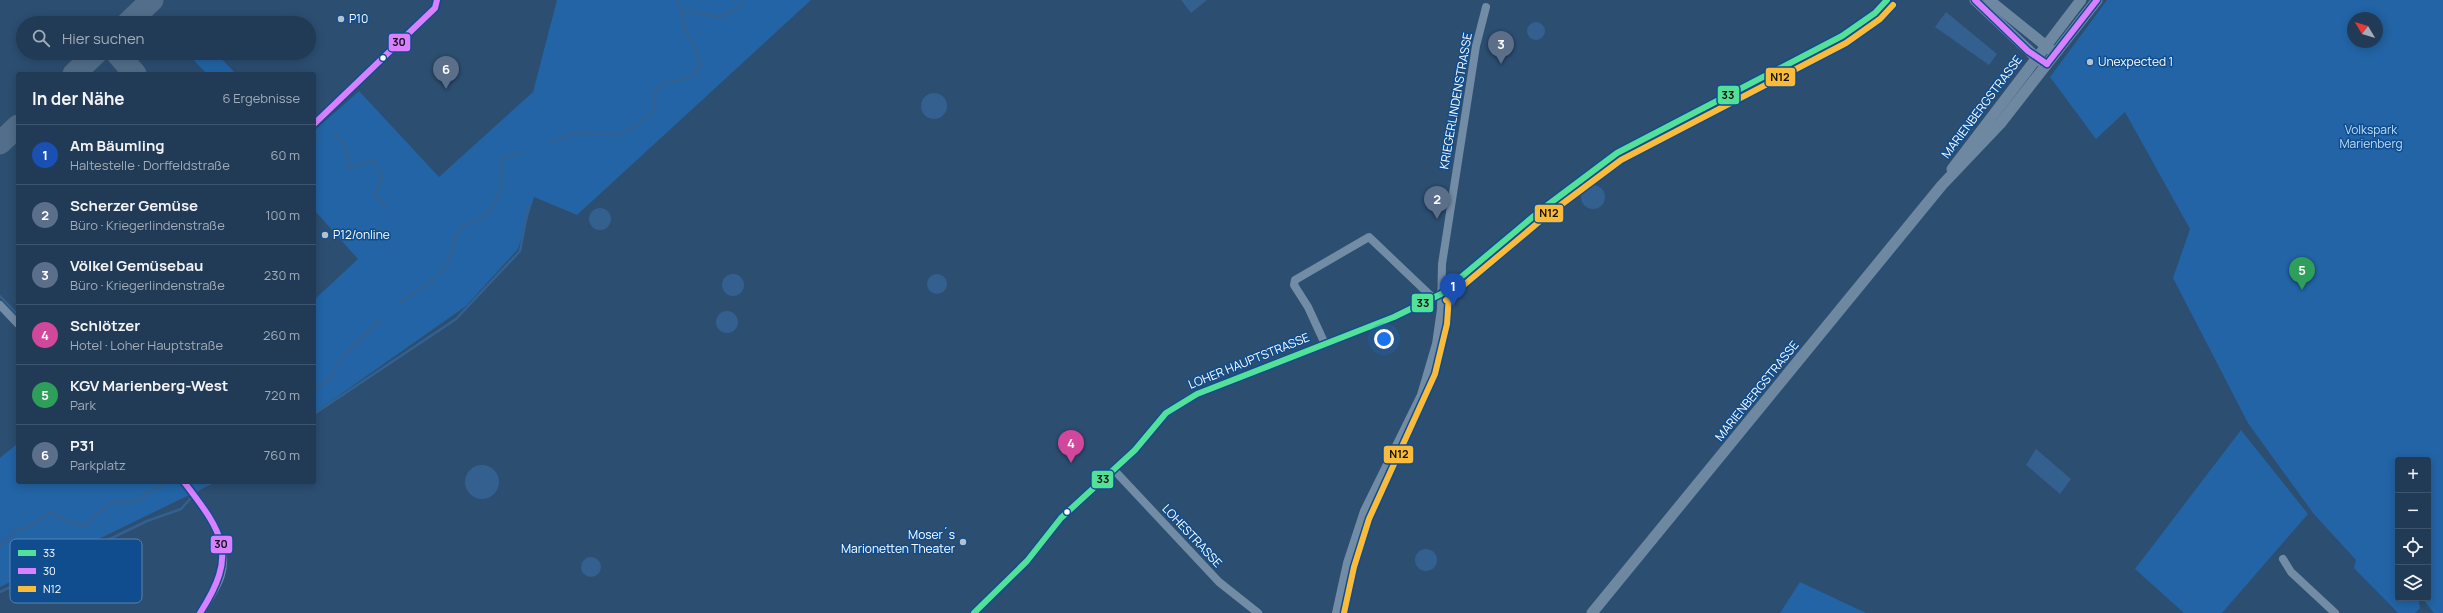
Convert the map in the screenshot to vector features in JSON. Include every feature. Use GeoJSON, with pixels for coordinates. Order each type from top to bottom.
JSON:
{"type":"FeatureCollection","features":[{"type":"Feature","properties":{"kind":"main road"},"geometry":{"type":"LineString","coordinates":[[1975,0],[2035,58],[2047,64]]}},
{"type":"Feature","properties":{"kind":"main road"},"geometry":{"type":"LineString","coordinates":[[1990,0],[2055,54]]}},
{"type":"Feature","properties":{"kind":"main road","name":"MARIENBERGSTRASSE"},"geometry":{"type":"LineString","coordinates":[[1942,185],[1960,156],[2081,0]]}},
{"type":"Feature","properties":{"kind":"main road","name":"MARIENBERGSTRASSE"},"geometry":{"type":"LineString","coordinates":[[1592,613],[1942,185],[2000,124],[2097,0]]}},
{"type":"Feature","properties":{"kind":"street","name":"KRIEGERLINDENSTRASSE"},"geometry":{"type":"LineString","coordinates":[[1336,613],[1349,556],[1364,511],[1427,378],[1436,344],[1441,294],[1442,264],[1476,46],[1486,7]]}},
{"type":"Feature","properties":{"kind":"street"},"geometry":{"type":"LineString","coordinates":[[1325,344],[1308,308],[1294,285],[1295,280],[1369,237],[1433,298]]}},
{"type":"Feature","properties":{"kind":"street","name":"LOHER HAUPTSTRASSE"},"geometry":{"type":"LineString","coordinates":[[974,613],[1027,561],[1061,518],[1135,450],[1166,413],[1179,403],[1197,394],[1394,317],[1441,294]]}},
{"type":"Feature","properties":{"kind":"street"},"geometry":{"type":"LineString","coordinates":[[0,305],[16,322]]}},
{"type":"Feature","properties":{"kind":"street","name":"LOHESTRASSE"},"geometry":{"type":"LineString","coordinates":[[1114,470],[1220,582],[1258,613]]}},
{"type":"Feature","properties":{"kind":"street"},"geometry":{"type":"LineString","coordinates":[[186,484],[216,528],[222,546],[221,576],[200,613]]}},
{"type":"Feature","properties":{"kind":"street"},"geometry":{"type":"LineString","coordinates":[[2283,559],[2291,572],[2335,613]]}},
{"type":"Feature","properties":{"kind":"green space"},"geometry":{"type":"Polygon","coordinates":[[[557,0],[811,0],[577,215],[534,197],[518,249],[466,306],[316,412],[316,298],[358,259],[316,212],[316,129],[359,91],[439,177],[533,92],[557,0]]]}},
{"type":"Feature","properties":{"kind":"green space","name":"Volkspark Marienberg"},"geometry":{"type":"Polygon","coordinates":[[[2107,0],[2443,0],[2443,613],[2434,613],[2424,601],[2431,601],[2431,457],[2395,457],[2395,601],[2419,601],[2420,608],[2415,613],[2398,613],[2354,568],[2356,560],[2313,513],[2248,423],[2173,278],[2190,229],[2125,112],[2096,139],[2050,77],[2107,0]]]}},
{"type":"Feature","properties":{"kind":"green space"},"geometry":{"type":"Polygon","coordinates":[[[194,60],[223,60],[234,72],[205,72],[194,60]]]}},
{"type":"Feature","properties":{"kind":"green space"},"geometry":{"type":"Polygon","coordinates":[[[2241,430],[2308,514],[2222,613],[2184,613],[2135,569],[2241,430]]]}},
{"type":"Feature","properties":{"kind":"green space"},"geometry":{"type":"Polygon","coordinates":[[[16,445],[16,484],[212,484],[99,539],[10,539],[10,582],[0,587],[0,458],[16,445]]]}},
{"type":"Feature","properties":{"kind":"green space"},"geometry":{"type":"Polygon","coordinates":[[[1800,582],[1866,613],[1780,613],[1800,582]]]}},
{"type":"Feature","properties":{"kind":"shaded area"},"geometry":{"type":"Polygon","coordinates":[[[1181,0],[1207,0],[1191,13],[1181,0]]]}},
{"type":"Feature","properties":{"kind":"shaded area"},"geometry":{"type":"Polygon","coordinates":[[[1946,12],[1997,54],[1989,65],[1935,27],[1946,12]]]}},
{"type":"Feature","properties":{"kind":"shaded area"},"geometry":{"type":"Polygon","coordinates":[[[1532,22],[1540,22],[1545,27],[1543,38],[1540,40],[1532,40],[1527,35],[1527,27],[1532,22]]]}},
{"type":"Feature","properties":{"kind":"shaded area"},"geometry":{"type":"Polygon","coordinates":[[[934,93],[943,97],[947,106],[943,115],[934,119],[925,115],[921,106],[925,97],[934,93]]]}},
{"type":"Feature","properties":{"kind":"shaded area"},"geometry":{"type":"Polygon","coordinates":[[[1593,185],[1601,189],[1605,197],[1601,205],[1593,209],[1585,205],[1581,197],[1585,189],[1593,185]]]}},
{"type":"Feature","properties":{"kind":"shaded area"},"geometry":{"type":"Polygon","coordinates":[[[600,208],[608,211],[611,219],[608,227],[600,230],[592,227],[589,219],[592,211],[600,208]]]}},
{"type":"Feature","properties":{"kind":"shaded area"},"geometry":{"type":"Polygon","coordinates":[[[733,274],[741,277],[744,285],[741,293],[733,296],[725,293],[722,285],[725,277],[733,274]]]}},
{"type":"Feature","properties":{"kind":"shaded area"},"geometry":{"type":"Polygon","coordinates":[[[933,274],[941,274],[947,280],[947,288],[941,294],[933,294],[927,288],[927,280],[933,274]]]}},
{"type":"Feature","properties":{"kind":"shaded area"},"geometry":{"type":"Polygon","coordinates":[[[727,311],[735,314],[738,322],[735,330],[727,333],[719,330],[716,322],[719,314],[727,311]]]}},
{"type":"Feature","properties":{"kind":"shaded area"},"geometry":{"type":"Polygon","coordinates":[[[2036,449],[2071,479],[2060,494],[2026,465],[2036,449]]]}},
{"type":"Feature","properties":{"kind":"shaded area"},"geometry":{"type":"Polygon","coordinates":[[[482,465],[494,470],[499,482],[494,494],[482,499],[470,494],[465,482],[470,470],[482,465]]]}},
{"type":"Feature","properties":{"kind":"shaded area"},"geometry":{"type":"Polygon","coordinates":[[[1426,549],[1434,552],[1437,560],[1434,568],[1426,571],[1418,568],[1415,560],[1418,552],[1426,549]]]}},
{"type":"Feature","properties":{"kind":"shaded area"},"geometry":{"type":"Polygon","coordinates":[[[591,557],[598,560],[601,567],[598,574],[591,577],[584,574],[581,567],[584,560],[591,557]]]}},
{"type":"Feature","properties":{"kind":"waterway"},"geometry":{"type":"LineString","coordinates":[[678,0],[681,11]]}},
{"type":"Feature","properties":{"kind":"waterway"},"geometry":{"type":"LineString","coordinates":[[550,142],[573,133],[615,135],[630,130],[653,113],[656,90],[662,84],[685,79],[695,74],[700,66],[693,42],[685,30],[681,11],[691,11],[712,16],[725,15],[742,4],[743,0]]}},
{"type":"Feature","properties":{"kind":"waterway"},"geometry":{"type":"LineString","coordinates":[[334,133],[346,146],[349,168],[374,161],[382,176],[375,196],[387,209]]}},
{"type":"Feature","properties":{"kind":"waterway"},"geometry":{"type":"LineString","coordinates":[[399,304],[432,280],[444,268],[450,258],[454,240],[461,228],[466,224],[481,220],[489,213],[494,206],[499,191],[501,159],[522,152]]}},
{"type":"Feature","properties":{"kind":"waterway"},"geometry":{"type":"LineString","coordinates":[[316,413],[456,319],[520,251],[529,204]]}},
{"type":"Feature","properties":{"kind":"waterway"},"geometry":{"type":"LineString","coordinates":[[0,296],[16,313]]}},
{"type":"Feature","properties":{"kind":"waterway"},"geometry":{"type":"LineString","coordinates":[[316,388],[329,381],[342,357],[381,319]]}},
{"type":"Feature","properties":{"kind":"waterway"},"geometry":{"type":"LineString","coordinates":[[0,546],[15,531],[29,527],[49,513],[75,524],[84,526],[104,508],[114,502],[136,501],[163,484]]}},
{"type":"Feature","properties":{"kind":"waterway"},"geometry":{"type":"LineString","coordinates":[[110,539],[147,521],[181,509],[199,489],[207,484]]}},
{"type":"Feature","properties":{"kind":"waterway"},"geometry":{"type":"LineString","coordinates":[[0,592],[10,587]]}},
{"type":"Feature","properties":{"kind":"taxiway"},"geometry":{"type":"LineString","coordinates":[[135,16],[152,0]]}},
{"type":"Feature","properties":{"kind":"taxiway"},"geometry":{"type":"LineString","coordinates":[[76,72],[89,60]]}},
{"type":"Feature","properties":{"kind":"taxiway"},"geometry":{"type":"LineString","coordinates":[[123,60],[133,72]]}},
{"type":"Feature","properties":{"kind":"taxiway"},"geometry":{"type":"LineString","coordinates":[[0,143],[16,128]]}},
{"type":"Feature","properties":{"kind":"transit line","name":"30"},"geometry":{"type":"LineString","coordinates":[[316,122],[435,8],[437,0]]}},
{"type":"Feature","properties":{"kind":"transit line","name":"33"},"geometry":{"type":"LineString","coordinates":[[974,613],[1027,561],[1061,518],[1135,450],[1166,413],[1197,394],[1394,317],[1441,294],[1541,210],[1617,153],[1842,36],[1875,13],[1887,0]]}},
{"type":"Feature","properties":{"kind":"transit line","name":"30"},"geometry":{"type":"LineString","coordinates":[[1975,0],[2028,51],[2047,64]]}},
{"type":"Feature","properties":{"kind":"transit line","name":"30"},"geometry":{"type":"LineString","coordinates":[[2047,64],[2097,0]]}},
{"type":"Feature","properties":{"kind":"transit line","name":"N12"},"geometry":{"type":"LineString","coordinates":[[1446,300],[1546,216],[1621,160],[1846,43],[1880,19],[1893,5]]}},
{"type":"Feature","properties":{"kind":"transit line","name":"N12"},"geometry":{"type":"LineString","coordinates":[[1344,613],[1354,567],[1369,519],[1435,374],[1447,324],[1449,295]]}},
{"type":"Feature","properties":{"kind":"transit line","name":"30"},"geometry":{"type":"LineString","coordinates":[[186,484],[209,516],[217,531],[221,545],[222,559],[219,575],[212,593],[200,613]]}},
{"type":"Feature","properties":{"kind":"place","name":"P10"},"geometry":{"type":"Point","coordinates":[341,19]}},
{"type":"Feature","properties":{"kind":"place","name":"Unexpected 1"},"geometry":{"type":"Point","coordinates":[2090,62]}},
{"type":"Feature","properties":{"kind":"place","name":"Völkel Gemüsebau"},"geometry":{"type":"Point","coordinates":[1501,64]}},
{"type":"Feature","properties":{"kind":"place","name":"P31"},"geometry":{"type":"Point","coordinates":[446,89]}},
{"type":"Feature","properties":{"kind":"place","name":"Scherzer Gemüse"},"geometry":{"type":"Point","coordinates":[1437,219]}},
{"type":"Feature","properties":{"kind":"place","name":"P12/online"},"geometry":{"type":"Point","coordinates":[325,235]}},
{"type":"Feature","properties":{"kind":"place","name":"KGV Marienberg-West"},"geometry":{"type":"Point","coordinates":[2302,290]}},
{"type":"Feature","properties":{"kind":"place","name":"Am Bäumling"},"geometry":{"type":"Point","coordinates":[1453,306]}},
{"type":"Feature","properties":{"kind":"place","name":"Schlötzer"},"geometry":{"type":"Point","coordinates":[1071,463]}},
{"type":"Feature","properties":{"kind":"place","name":"Moser´s Marionetten Theater"},"geometry":{"type":"Point","coordinates":[963,542]}}]}
